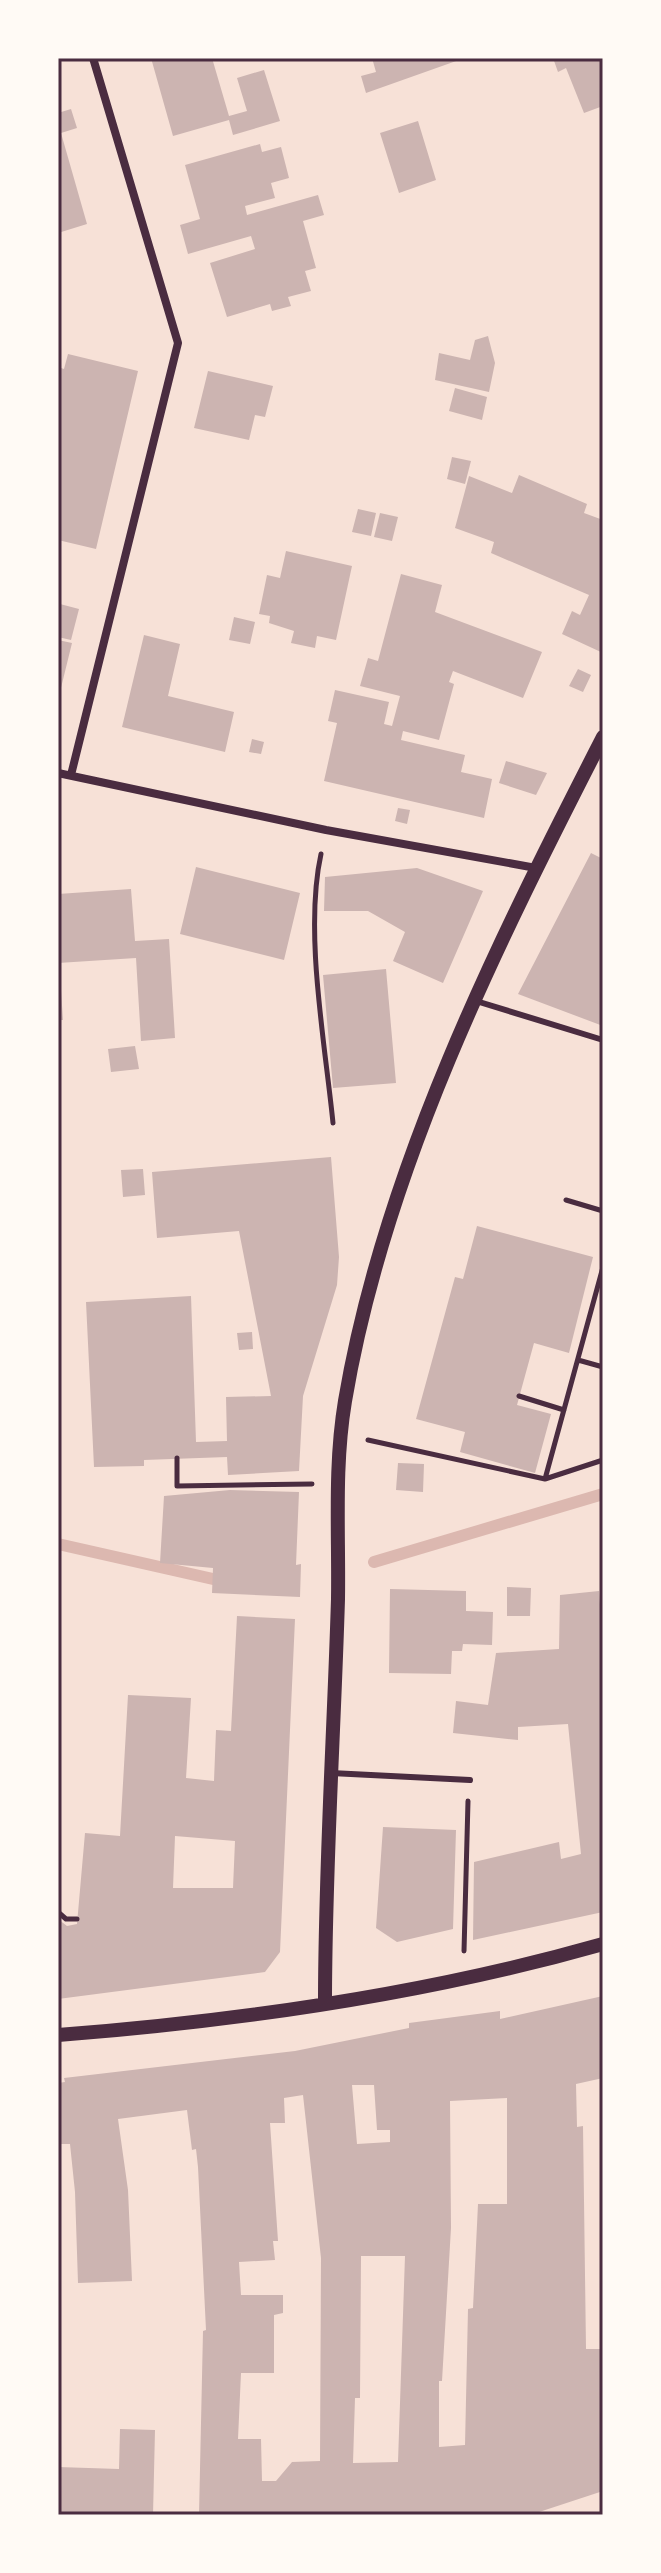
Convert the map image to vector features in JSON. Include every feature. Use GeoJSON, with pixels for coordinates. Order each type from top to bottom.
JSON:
{"type":"FeatureCollection","features":[{"type":"Feature","properties":{"kind":"street"},"geometry":{"type":"LineString","coordinates":[[71,775],[178,343],[93,58]]}},
{"type":"Feature","properties":{"kind":"street"},"geometry":{"type":"LineString","coordinates":[[325,2002],[338,1600],[340,1433],[362,1328],[391,1223],[443,1076],[536,868],[603,737]]}},
{"type":"Feature","properties":{"kind":"street"},"geometry":{"type":"LineString","coordinates":[[58,773],[326,830],[536,868]]}},
{"type":"Feature","properties":{"kind":"street"},"geometry":{"type":"LineString","coordinates":[[58,2035],[181,2025],[325,2002],[464,1976],[603,1944]]}},
{"type":"Feature","properties":{"kind":"lane"},"geometry":{"type":"LineString","coordinates":[[476,1001],[603,1040]]}},
{"type":"Feature","properties":{"kind":"lane"},"geometry":{"type":"LineString","coordinates":[[331,1773],[470,1780]]}},
{"type":"Feature","properties":{"kind":"path"},"geometry":{"type":"LineString","coordinates":[[326,830],[316,877],[317,935],[333,1123]]}},
{"type":"Feature","properties":{"kind":"path"},"geometry":{"type":"LineString","coordinates":[[566,1200],[603,1211]]}},
{"type":"Feature","properties":{"kind":"path"},"geometry":{"type":"LineString","coordinates":[[545,1479],[603,1267]]}},
{"type":"Feature","properties":{"kind":"path"},"geometry":{"type":"LineString","coordinates":[[578,1360],[603,1367]]}},
{"type":"Feature","properties":{"kind":"path"},"geometry":{"type":"LineString","coordinates":[[519,1396],[564,1410]]}},
{"type":"Feature","properties":{"kind":"path"},"geometry":{"type":"LineString","coordinates":[[340,1433],[545,1479],[603,1460]]}},
{"type":"Feature","properties":{"kind":"path"},"geometry":{"type":"LineString","coordinates":[[177,1458],[177,1486],[298,1482],[337,1488]]}},
{"type":"Feature","properties":{"kind":"path"},"geometry":{"type":"LineString","coordinates":[[464,1976],[465,1829],[470,1780]]}},
{"type":"Feature","properties":{"kind":"path"},"geometry":{"type":"LineString","coordinates":[[58,1912],[66,1919],[77,1919]]}},
{"type":"Feature","properties":{"kind":"building"},"geometry":{"type":"Polygon","coordinates":[[[151,58],[212,58],[229,116],[247,111],[237,78],[264,70],[280,121],[233,135],[229,120],[173,136],[151,58]]]}},
{"type":"Feature","properties":{"kind":"building"},"geometry":{"type":"Polygon","coordinates":[[[372,58],[459,60],[366,93],[361,76],[376,72],[372,58]]]}},
{"type":"Feature","properties":{"kind":"building"},"geometry":{"type":"Polygon","coordinates":[[[553,58],[603,58],[603,106],[584,113],[566,68],[558,72],[553,58]]]}},
{"type":"Feature","properties":{"kind":"building"},"geometry":{"type":"Polygon","coordinates":[[[71,109],[77,128],[61,133],[87,224],[58,233],[58,113],[71,109]]]}},
{"type":"Feature","properties":{"kind":"building"},"geometry":{"type":"Polygon","coordinates":[[[418,121],[436,180],[399,193],[380,133],[418,121]]]}},
{"type":"Feature","properties":{"kind":"building"},"geometry":{"type":"Polygon","coordinates":[[[260,144],[262,152],[281,147],[289,178],[271,183],[275,198],[245,206],[247,215],[318,195],[324,215],[303,221],[316,268],[305,271],[311,291],[288,297],[291,306],[272,311],[270,304],[227,317],[210,263],[255,249],[251,236],[188,254],[180,225],[200,219],[185,165],[260,144]]]}},
{"type":"Feature","properties":{"kind":"building"},"geometry":{"type":"Polygon","coordinates":[[[488,336],[495,363],[489,392],[435,380],[439,353],[470,360],[475,340],[488,336]]]}},
{"type":"Feature","properties":{"kind":"building"},"geometry":{"type":"Polygon","coordinates":[[[68,354],[138,371],[96,549],[58,540],[58,367],[64,369],[68,354]]]}},
{"type":"Feature","properties":{"kind":"building"},"geometry":{"type":"Polygon","coordinates":[[[208,371],[273,386],[265,417],[255,415],[249,440],[194,428],[208,371]]]}},
{"type":"Feature","properties":{"kind":"building"},"geometry":{"type":"Polygon","coordinates":[[[455,388],[487,397],[482,420],[449,411],[455,388]]]}},
{"type":"Feature","properties":{"kind":"building"},"geometry":{"type":"Polygon","coordinates":[[[452,457],[471,461],[465,484],[447,479],[452,457]]]}},
{"type":"Feature","properties":{"kind":"building"},"geometry":{"type":"Polygon","coordinates":[[[519,475],[587,504],[584,513],[603,520],[603,653],[562,634],[572,611],[580,615],[589,595],[491,553],[494,542],[455,528],[469,476],[512,493],[519,475]]]}},
{"type":"Feature","properties":{"kind":"building"},"geometry":{"type":"Polygon","coordinates":[[[358,509],[376,513],[371,536],[352,532],[358,509]]]}},
{"type":"Feature","properties":{"kind":"building"},"geometry":{"type":"Polygon","coordinates":[[[380,513],[398,517],[392,541],[374,537],[380,513]]]}},
{"type":"Feature","properties":{"kind":"building"},"geometry":{"type":"Polygon","coordinates":[[[286,551],[352,566],[336,640],[317,636],[315,648],[291,643],[294,631],[269,623],[270,616],[259,614],[267,575],[280,578],[286,551]]]}},
{"type":"Feature","properties":{"kind":"building"},"geometry":{"type":"Polygon","coordinates":[[[401,574],[442,585],[435,612],[542,652],[523,698],[453,671],[449,682],[454,684],[439,740],[403,731],[401,740],[465,755],[461,772],[492,779],[484,818],[324,781],[337,723],[328,721],[335,690],[389,702],[384,724],[392,726],[400,696],[360,686],[368,658],[378,661],[401,574]]]}},
{"type":"Feature","properties":{"kind":"building"},"geometry":{"type":"Polygon","coordinates":[[[60,604],[79,609],[71,640],[58,637],[60,604]]]}},
{"type":"Feature","properties":{"kind":"building"},"geometry":{"type":"Polygon","coordinates":[[[234,617],[255,622],[250,644],[229,640],[234,617]]]}},
{"type":"Feature","properties":{"kind":"building"},"geometry":{"type":"Polygon","coordinates":[[[144,635],[180,644],[168,696],[234,712],[225,752],[122,727],[144,635]]]}},
{"type":"Feature","properties":{"kind":"building"},"geometry":{"type":"Polygon","coordinates":[[[58,640],[72,643],[59,696],[58,696],[58,640]]]}},
{"type":"Feature","properties":{"kind":"building"},"geometry":{"type":"Polygon","coordinates":[[[578,669],[591,675],[583,692],[569,686],[578,669]]]}},
{"type":"Feature","properties":{"kind":"building"},"geometry":{"type":"Polygon","coordinates":[[[252,739],[264,742],[261,754],[249,752],[252,739]]]}},
{"type":"Feature","properties":{"kind":"building"},"geometry":{"type":"Polygon","coordinates":[[[506,761],[547,773],[536,795],[499,783],[506,761]]]}},
{"type":"Feature","properties":{"kind":"building"},"geometry":{"type":"Polygon","coordinates":[[[398,808],[410,810],[407,824],[395,821],[398,808]]]}},
{"type":"Feature","properties":{"kind":"building"},"geometry":{"type":"Polygon","coordinates":[[[591,853],[603,859],[603,1026],[518,994],[591,853]]]}},
{"type":"Feature","properties":{"kind":"building"},"geometry":{"type":"Polygon","coordinates":[[[196,867],[300,893],[284,960],[180,934],[196,867]]]}},
{"type":"Feature","properties":{"kind":"building"},"geometry":{"type":"Polygon","coordinates":[[[417,868],[483,891],[443,983],[393,961],[405,932],[368,911],[324,911],[325,877],[417,868]]]}},
{"type":"Feature","properties":{"kind":"building"},"geometry":{"type":"Polygon","coordinates":[[[131,889],[135,941],[169,939],[175,1038],[141,1041],[136,958],[58,963],[58,894],[131,889]]]}},
{"type":"Feature","properties":{"kind":"building"},"geometry":{"type":"Polygon","coordinates":[[[386,969],[396,1083],[333,1088],[323,975],[386,969]]]}},
{"type":"Feature","properties":{"kind":"building"},"geometry":{"type":"Polygon","coordinates":[[[60,976],[63,1020],[58,1020],[60,976]]]}},
{"type":"Feature","properties":{"kind":"building"},"geometry":{"type":"Polygon","coordinates":[[[135,1046],[139,1069],[111,1072],[108,1049],[135,1046]]]}},
{"type":"Feature","properties":{"kind":"building"},"geometry":{"type":"Polygon","coordinates":[[[331,1157],[339,1257],[337,1285],[303,1396],[299,1471],[228,1475],[227,1457],[144,1460],[144,1466],[94,1467],[86,1302],[191,1296],[196,1442],[227,1441],[226,1397],[271,1396],[239,1231],[157,1238],[152,1172],[331,1157]]]}},
{"type":"Feature","properties":{"kind":"building"},"geometry":{"type":"Polygon","coordinates":[[[143,1169],[145,1195],[123,1197],[121,1170],[143,1169]]]}},
{"type":"Feature","properties":{"kind":"building"},"geometry":{"type":"Polygon","coordinates":[[[477,1226],[593,1257],[569,1353],[534,1343],[517,1405],[551,1414],[535,1473],[460,1452],[465,1432],[416,1419],[455,1277],[463,1279],[477,1226]]]}},
{"type":"Feature","properties":{"kind":"building"},"geometry":{"type":"Polygon","coordinates":[[[252,1332],[253,1349],[239,1350],[237,1333],[252,1332]]]}},
{"type":"Feature","properties":{"kind":"building"},"geometry":{"type":"Polygon","coordinates":[[[398,1463],[424,1464],[423,1492],[396,1490],[398,1463]]]}},
{"type":"Feature","properties":{"kind":"building"},"geometry":{"type":"Polygon","coordinates":[[[230,1490],[299,1492],[296,1565],[301,1564],[300,1597],[212,1593],[213,1568],[160,1563],[164,1496],[230,1490]]]}},
{"type":"Feature","properties":{"kind":"building"},"geometry":{"type":"Polygon","coordinates":[[[507,1587],[531,1588],[530,1616],[507,1616],[507,1587]]]}},
{"type":"Feature","properties":{"kind":"building"},"geometry":{"type":"Polygon","coordinates":[[[390,1589],[466,1591],[466,1611],[493,1612],[492,1645],[463,1644],[462,1651],[452,1651],[451,1674],[389,1673],[390,1589]]]}},
{"type":"Feature","properties":{"kind":"building"},"geometry":{"type":"Polygon","coordinates":[[[599,1591],[603,1644],[603,1912],[473,1940],[474,1862],[559,1842],[561,1859],[581,1854],[568,1724],[518,1727],[518,1740],[453,1733],[456,1701],[488,1705],[496,1653],[559,1649],[560,1595],[599,1591]]]}},
{"type":"Feature","properties":{"kind":"building"},"geometry":{"type":"Polygon","coordinates":[[[237,1616],[295,1619],[280,1952],[265,1972],[58,1999],[58,1919],[67,1926],[77,1924],[85,1833],[120,1836],[128,1695],[191,1698],[186,1778],[214,1781],[216,1730],[231,1731],[237,1616]],[[175,1836],[173,1888],[233,1888],[235,1841],[175,1836]]]}},
{"type":"Feature","properties":{"kind":"building"},"geometry":{"type":"Polygon","coordinates":[[[383,1827],[456,1830],[453,1929],[397,1942],[376,1928],[383,1827]]]}},
{"type":"Feature","properties":{"kind":"building"},"geometry":{"type":"Polygon","coordinates":[[[603,1996],[603,2078],[576,2084],[577,2127],[583,2126],[586,2349],[603,2349],[603,2491],[530,2515],[199,2515],[203,2331],[206,2330],[198,2167],[196,2149],[192,2150],[187,2110],[118,2119],[128,2190],[132,2281],[78,2283],[70,2144],[58,2144],[58,2083],[65,2082],[64,2078],[295,2051],[409,2028],[409,2023],[500,2011],[500,2019],[603,1996]],[[352,2085],[357,2144],[390,2142],[390,2130],[377,2130],[374,2085],[352,2085]],[[303,2095],[284,2098],[285,2123],[270,2123],[278,2241],[273,2241],[275,2260],[239,2262],[241,2295],[283,2295],[283,2313],[274,2315],[274,2373],[241,2373],[238,2439],[261,2439],[262,2481],[276,2481],[292,2462],[320,2461],[321,2258],[303,2095]],[[507,2098],[450,2101],[451,2228],[442,2381],[439,2381],[439,2447],[465,2445],[468,2309],[473,2308],[478,2204],[507,2204],[507,2098]],[[361,2256],[360,2398],[355,2398],[353,2463],[398,2462],[405,2256],[361,2256]]]}},
{"type":"Feature","properties":{"kind":"building"},"geometry":{"type":"Polygon","coordinates":[[[120,2429],[155,2430],[153,2515],[58,2515],[58,2467],[119,2469],[120,2429]]]}},
{"type":"Feature","properties":{"kind":"waterway"},"geometry":{"type":"LineString","coordinates":[[374,1562],[603,1494]]}},
{"type":"Feature","properties":{"kind":"waterway"},"geometry":{"type":"LineString","coordinates":[[58,1544],[213,1579]]}}]}
